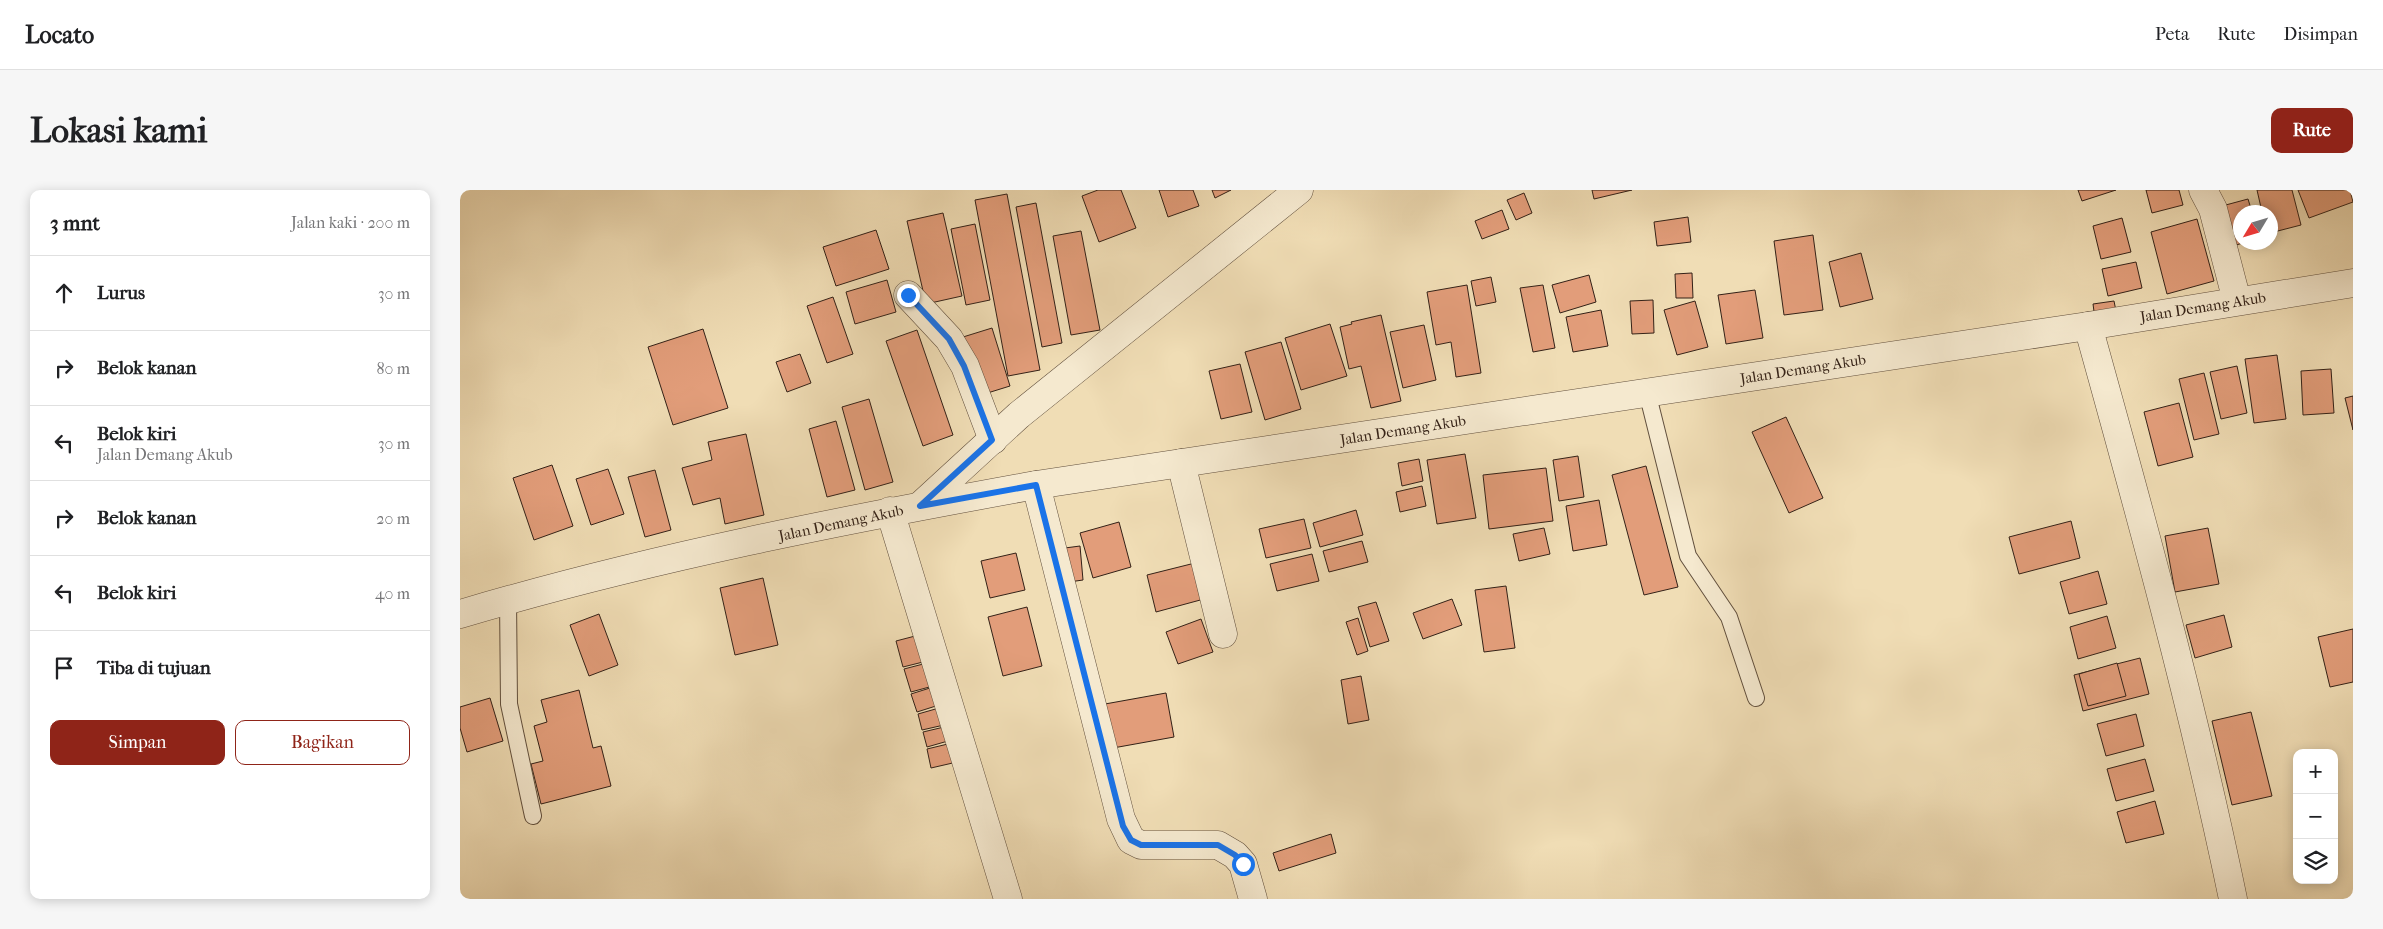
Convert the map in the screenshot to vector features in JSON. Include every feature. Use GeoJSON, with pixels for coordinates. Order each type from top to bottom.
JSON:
{"type":"FeatureCollection","features":[{"type":"Feature","properties":{"kind":"street"},"geometry":{"type":"LineString","coordinates":[[2203,190],[2213,209],[2237,301]]}},
{"type":"Feature","properties":{"kind":"street"},"geometry":{"type":"LineString","coordinates":[[920,506],[1019,415],[1294,192]]}},
{"type":"Feature","properties":{"kind":"street","name":"Jalan Demang Akub"},"geometry":{"type":"LineString","coordinates":[[460,614],[508,600],[721,548],[890,511],[1036,485],[2088,326],[2353,283]]}},
{"type":"Feature","properties":{"kind":"street"},"geometry":{"type":"LineString","coordinates":[[908,295],[949,339],[964,366],[992,440]]}},
{"type":"Feature","properties":{"kind":"street"},"geometry":{"type":"LineString","coordinates":[[2088,326],[2146,535],[2194,723],[2232,899]]}},
{"type":"Feature","properties":{"kind":"street"},"geometry":{"type":"LineString","coordinates":[[1181,463],[1223,634]]}},
{"type":"Feature","properties":{"kind":"street"},"geometry":{"type":"LineString","coordinates":[[1036,485],[1123,826],[1131,840],[1141,845],[1218,845],[1235,855],[1243,864],[1253,899]]}},
{"type":"Feature","properties":{"kind":"street"},"geometry":{"type":"LineString","coordinates":[[890,511],[1008,899]]}},
{"type":"Feature","properties":{"kind":"lane"},"geometry":{"type":"LineString","coordinates":[[1647,392],[1688,556],[1729,617],[1756,698]]}},
{"type":"Feature","properties":{"kind":"lane"},"geometry":{"type":"LineString","coordinates":[[508,600],[508,704],[532,816]]}},
{"type":"Feature","properties":{"kind":"building"},"geometry":{"type":"Polygon","coordinates":[[[1098,190],[1121,190],[1136,228],[1099,242],[1082,196],[1098,190]]]}},
{"type":"Feature","properties":{"kind":"building"},"geometry":{"type":"Polygon","coordinates":[[[1159,190],[1193,190],[1199,206],[1168,217],[1159,190]]]}},
{"type":"Feature","properties":{"kind":"building"},"geometry":{"type":"Polygon","coordinates":[[[1212,190],[1231,190],[1215,198],[1212,190]]]}},
{"type":"Feature","properties":{"kind":"building"},"geometry":{"type":"Polygon","coordinates":[[[1592,190],[1632,190],[1594,199],[1592,190]]]}},
{"type":"Feature","properties":{"kind":"building"},"geometry":{"type":"Polygon","coordinates":[[[2078,190],[2116,190],[2082,201],[2078,190]]]}},
{"type":"Feature","properties":{"kind":"building"},"geometry":{"type":"Polygon","coordinates":[[[2146,190],[2179,190],[2183,205],[2152,213],[2146,190]]]}},
{"type":"Feature","properties":{"kind":"building"},"geometry":{"type":"Polygon","coordinates":[[[2257,190],[2292,190],[2301,225],[2278,231],[2278,205],[2260,205],[2257,190]]]}},
{"type":"Feature","properties":{"kind":"building"},"geometry":{"type":"Polygon","coordinates":[[[2298,190],[2350,190],[2353,202],[2309,218],[2298,190]]]}},
{"type":"Feature","properties":{"kind":"building"},"geometry":{"type":"Polygon","coordinates":[[[1524,193],[1532,213],[1516,220],[1507,200],[1524,193]]]}},
{"type":"Feature","properties":{"kind":"building"},"geometry":{"type":"Polygon","coordinates":[[[1007,194],[1040,370],[1008,376],[975,200],[1007,194]]]}},
{"type":"Feature","properties":{"kind":"building"},"geometry":{"type":"Polygon","coordinates":[[[2248,199],[2250,205],[2233,205],[2233,246],[2222,206],[2248,199]]]}},
{"type":"Feature","properties":{"kind":"building"},"geometry":{"type":"Polygon","coordinates":[[[1036,203],[1062,343],[1042,347],[1016,207],[1036,203]]]}},
{"type":"Feature","properties":{"kind":"building"},"geometry":{"type":"Polygon","coordinates":[[[1502,210],[1509,229],[1482,239],[1475,221],[1502,210]]]}},
{"type":"Feature","properties":{"kind":"building"},"geometry":{"type":"Polygon","coordinates":[[[943,213],[962,296],[926,304],[907,221],[943,213]]]}},
{"type":"Feature","properties":{"kind":"building"},"geometry":{"type":"Polygon","coordinates":[[[1688,217],[1691,242],[1657,246],[1654,222],[1688,217]]]}},
{"type":"Feature","properties":{"kind":"building"},"geometry":{"type":"Polygon","coordinates":[[[2122,218],[2131,252],[2101,259],[2093,226],[2122,218]]]}},
{"type":"Feature","properties":{"kind":"building"},"geometry":{"type":"Polygon","coordinates":[[[2197,219],[2214,281],[2167,294],[2151,232],[2197,219]]]}},
{"type":"Feature","properties":{"kind":"building"},"geometry":{"type":"Polygon","coordinates":[[[975,224],[990,300],[966,305],[951,229],[975,224]]]}},
{"type":"Feature","properties":{"kind":"building"},"geometry":{"type":"Polygon","coordinates":[[[876,230],[889,269],[836,286],[823,247],[876,230]]]}},
{"type":"Feature","properties":{"kind":"building"},"geometry":{"type":"Polygon","coordinates":[[[1081,231],[1100,330],[1071,335],[1053,236],[1081,231]]]}},
{"type":"Feature","properties":{"kind":"building"},"geometry":{"type":"Polygon","coordinates":[[[1813,235],[1823,310],[1784,315],[1774,241],[1813,235]]]}},
{"type":"Feature","properties":{"kind":"building"},"geometry":{"type":"Polygon","coordinates":[[[1861,253],[1873,299],[1840,307],[1829,262],[1861,253]]]}},
{"type":"Feature","properties":{"kind":"building"},"geometry":{"type":"Polygon","coordinates":[[[2136,262],[2142,288],[2108,296],[2102,269],[2136,262]]]}},
{"type":"Feature","properties":{"kind":"building"},"geometry":{"type":"Polygon","coordinates":[[[1692,273],[1693,298],[1676,298],[1675,274],[1692,273]]]}},
{"type":"Feature","properties":{"kind":"building"},"geometry":{"type":"Polygon","coordinates":[[[1589,275],[1596,302],[1560,313],[1552,285],[1589,275]]]}},
{"type":"Feature","properties":{"kind":"building"},"geometry":{"type":"Polygon","coordinates":[[[1491,277],[1496,302],[1476,306],[1471,281],[1491,277]]]}},
{"type":"Feature","properties":{"kind":"building"},"geometry":{"type":"Polygon","coordinates":[[[887,280],[896,312],[855,324],[846,292],[887,280]]]}},
{"type":"Feature","properties":{"kind":"building"},"geometry":{"type":"Polygon","coordinates":[[[1467,285],[1481,373],[1456,377],[1451,342],[1436,345],[1427,292],[1467,285]]]}},
{"type":"Feature","properties":{"kind":"building"},"geometry":{"type":"Polygon","coordinates":[[[1543,285],[1555,348],[1533,352],[1520,288],[1543,285]]]}},
{"type":"Feature","properties":{"kind":"building"},"geometry":{"type":"Polygon","coordinates":[[[1755,290],[1763,338],[1726,344],[1718,295],[1755,290]]]}},
{"type":"Feature","properties":{"kind":"building"},"geometry":{"type":"Polygon","coordinates":[[[833,297],[853,354],[827,363],[807,306],[833,297]]]}},
{"type":"Feature","properties":{"kind":"building"},"geometry":{"type":"Polygon","coordinates":[[[1653,300],[1654,333],[1632,334],[1630,301],[1653,300]]]}},
{"type":"Feature","properties":{"kind":"building"},"geometry":{"type":"Polygon","coordinates":[[[1695,301],[1708,347],[1677,355],[1664,310],[1695,301]]]}},
{"type":"Feature","properties":{"kind":"building"},"geometry":{"type":"Polygon","coordinates":[[[2114,301],[2117,316],[2095,319],[2093,304],[2114,301]]]}},
{"type":"Feature","properties":{"kind":"building"},"geometry":{"type":"Polygon","coordinates":[[[1601,310],[1608,346],[1573,352],[1566,317],[1601,310]]]}},
{"type":"Feature","properties":{"kind":"building"},"geometry":{"type":"Polygon","coordinates":[[[1381,315],[1401,401],[1371,408],[1361,366],[1349,369],[1340,327],[1352,324],[1351,322],[1381,315]]]}},
{"type":"Feature","properties":{"kind":"building"},"geometry":{"type":"Polygon","coordinates":[[[1330,324],[1347,376],[1301,390],[1285,338],[1330,324]]]}},
{"type":"Feature","properties":{"kind":"building"},"geometry":{"type":"Polygon","coordinates":[[[1424,325],[1436,380],[1403,388],[1390,332],[1424,325]]]}},
{"type":"Feature","properties":{"kind":"building"},"geometry":{"type":"Polygon","coordinates":[[[992,328],[1010,386],[981,395],[963,337],[992,328]]]}},
{"type":"Feature","properties":{"kind":"building"},"geometry":{"type":"Polygon","coordinates":[[[703,329],[728,408],[673,425],[648,347],[703,329]]]}},
{"type":"Feature","properties":{"kind":"building"},"geometry":{"type":"Polygon","coordinates":[[[917,330],[953,435],[923,446],[886,341],[917,330]]]}},
{"type":"Feature","properties":{"kind":"building"},"geometry":{"type":"Polygon","coordinates":[[[1281,342],[1301,409],[1265,420],[1245,352],[1281,342]]]}},
{"type":"Feature","properties":{"kind":"building"},"geometry":{"type":"Polygon","coordinates":[[[800,354],[811,383],[787,392],[776,362],[800,354]]]}},
{"type":"Feature","properties":{"kind":"building"},"geometry":{"type":"Polygon","coordinates":[[[2277,355],[2286,419],[2254,423],[2245,359],[2277,355]]]}},
{"type":"Feature","properties":{"kind":"building"},"geometry":{"type":"Polygon","coordinates":[[[1240,364],[1252,412],[1221,419],[1209,371],[1240,364]]]}},
{"type":"Feature","properties":{"kind":"building"},"geometry":{"type":"Polygon","coordinates":[[[2237,366],[2247,413],[2221,419],[2210,372],[2237,366]]]}},
{"type":"Feature","properties":{"kind":"building"},"geometry":{"type":"Polygon","coordinates":[[[2331,369],[2334,413],[2303,415],[2301,371],[2331,369]]]}},
{"type":"Feature","properties":{"kind":"building"},"geometry":{"type":"Polygon","coordinates":[[[2204,373],[2219,434],[2194,440],[2179,379],[2204,373]]]}},
{"type":"Feature","properties":{"kind":"building"},"geometry":{"type":"Polygon","coordinates":[[[2353,396],[2353,430],[2345,398],[2353,396]]]}},
{"type":"Feature","properties":{"kind":"building"},"geometry":{"type":"Polygon","coordinates":[[[869,399],[893,482],[865,490],[842,407],[869,399]]]}},
{"type":"Feature","properties":{"kind":"building"},"geometry":{"type":"Polygon","coordinates":[[[2179,403],[2193,457],[2158,466],[2144,412],[2179,403]]]}},
{"type":"Feature","properties":{"kind":"building"},"geometry":{"type":"Polygon","coordinates":[[[1786,417],[1823,498],[1789,513],[1752,432],[1786,417]]]}},
{"type":"Feature","properties":{"kind":"building"},"geometry":{"type":"Polygon","coordinates":[[[836,421],[855,490],[827,497],[809,429],[836,421]]]}},
{"type":"Feature","properties":{"kind":"building"},"geometry":{"type":"Polygon","coordinates":[[[746,434],[764,515],[725,524],[720,498],[693,505],[682,468],[712,460],[708,442],[746,434]]]}},
{"type":"Feature","properties":{"kind":"building"},"geometry":{"type":"Polygon","coordinates":[[[1465,454],[1476,518],[1437,524],[1427,460],[1465,454]]]}},
{"type":"Feature","properties":{"kind":"building"},"geometry":{"type":"Polygon","coordinates":[[[1578,456],[1584,497],[1559,501],[1553,460],[1578,456]]]}},
{"type":"Feature","properties":{"kind":"building"},"geometry":{"type":"Polygon","coordinates":[[[1419,459],[1423,481],[1402,486],[1398,463],[1419,459]]]}},
{"type":"Feature","properties":{"kind":"building"},"geometry":{"type":"Polygon","coordinates":[[[552,465],[573,526],[534,540],[513,478],[552,465]]]}},
{"type":"Feature","properties":{"kind":"building"},"geometry":{"type":"Polygon","coordinates":[[[1646,466],[1678,587],[1644,595],[1612,475],[1646,466]]]}},
{"type":"Feature","properties":{"kind":"building"},"geometry":{"type":"Polygon","coordinates":[[[1546,468],[1553,521],[1489,529],[1483,475],[1546,468]]]}},
{"type":"Feature","properties":{"kind":"building"},"geometry":{"type":"Polygon","coordinates":[[[608,469],[624,514],[591,525],[576,479],[608,469]]]}},
{"type":"Feature","properties":{"kind":"building"},"geometry":{"type":"Polygon","coordinates":[[[655,470],[671,530],[645,537],[628,477],[655,470]]]}},
{"type":"Feature","properties":{"kind":"building"},"geometry":{"type":"Polygon","coordinates":[[[1422,486],[1426,506],[1400,512],[1396,492],[1422,486]]]}},
{"type":"Feature","properties":{"kind":"building"},"geometry":{"type":"Polygon","coordinates":[[[1599,500],[1607,545],[1573,551],[1566,506],[1599,500]]]}},
{"type":"Feature","properties":{"kind":"building"},"geometry":{"type":"Polygon","coordinates":[[[1356,510],[1363,535],[1320,547],[1313,523],[1356,510]]]}},
{"type":"Feature","properties":{"kind":"building"},"geometry":{"type":"Polygon","coordinates":[[[1304,519],[1311,548],[1266,558],[1259,529],[1304,519]]]}},
{"type":"Feature","properties":{"kind":"building"},"geometry":{"type":"Polygon","coordinates":[[[2071,521],[2080,558],[2019,574],[2009,537],[2071,521]]]}},
{"type":"Feature","properties":{"kind":"building"},"geometry":{"type":"Polygon","coordinates":[[[1119,522],[1131,567],[1093,578],[1080,533],[1119,522]]]}},
{"type":"Feature","properties":{"kind":"building"},"geometry":{"type":"Polygon","coordinates":[[[1544,528],[1550,554],[1519,561],[1513,534],[1544,528]]]}},
{"type":"Feature","properties":{"kind":"building"},"geometry":{"type":"Polygon","coordinates":[[[2208,528],[2219,584],[2175,592],[2165,536],[2208,528]]]}},
{"type":"Feature","properties":{"kind":"building"},"geometry":{"type":"Polygon","coordinates":[[[1362,541],[1368,562],[1329,572],[1323,551],[1362,541]]]}},
{"type":"Feature","properties":{"kind":"building"},"geometry":{"type":"Polygon","coordinates":[[[1080,546],[1083,580],[1069,582],[1065,548],[1080,546]]]}},
{"type":"Feature","properties":{"kind":"building"},"geometry":{"type":"Polygon","coordinates":[[[1016,553],[1025,590],[990,598],[981,561],[1016,553]]]}},
{"type":"Feature","properties":{"kind":"building"},"geometry":{"type":"Polygon","coordinates":[[[1312,554],[1319,581],[1277,591],[1270,564],[1312,554]]]}},
{"type":"Feature","properties":{"kind":"building"},"geometry":{"type":"Polygon","coordinates":[[[1195,563],[1204,599],[1156,612],[1147,575],[1195,563]]]}},
{"type":"Feature","properties":{"kind":"building"},"geometry":{"type":"Polygon","coordinates":[[[2098,571],[2107,604],[2069,614],[2060,582],[2098,571]]]}},
{"type":"Feature","properties":{"kind":"building"},"geometry":{"type":"Polygon","coordinates":[[[763,578],[778,645],[735,655],[720,588],[763,578]]]}},
{"type":"Feature","properties":{"kind":"building"},"geometry":{"type":"Polygon","coordinates":[[[1506,586],[1515,648],[1484,652],[1475,590],[1506,586]]]}},
{"type":"Feature","properties":{"kind":"building"},"geometry":{"type":"Polygon","coordinates":[[[1452,599],[1462,625],[1423,639],[1413,613],[1452,599]]]}},
{"type":"Feature","properties":{"kind":"building"},"geometry":{"type":"Polygon","coordinates":[[[1376,602],[1389,641],[1370,647],[1358,607],[1376,602]]]}},
{"type":"Feature","properties":{"kind":"building"},"geometry":{"type":"Polygon","coordinates":[[[1027,607],[1042,666],[1003,676],[988,617],[1027,607]]]}},
{"type":"Feature","properties":{"kind":"building"},"geometry":{"type":"Polygon","coordinates":[[[599,614],[618,665],[589,676],[570,625],[599,614]]]}},
{"type":"Feature","properties":{"kind":"building"},"geometry":{"type":"Polygon","coordinates":[[[2224,615],[2232,647],[2195,658],[2186,625],[2224,615]]]}},
{"type":"Feature","properties":{"kind":"building"},"geometry":{"type":"Polygon","coordinates":[[[2107,616],[2116,648],[2078,659],[2070,627],[2107,616]]]}},
{"type":"Feature","properties":{"kind":"building"},"geometry":{"type":"Polygon","coordinates":[[[1358,618],[1368,651],[1357,655],[1346,622],[1358,618]]]}},
{"type":"Feature","properties":{"kind":"building"},"geometry":{"type":"Polygon","coordinates":[[[1201,619],[1213,652],[1178,664],[1166,632],[1201,619]]]}},
{"type":"Feature","properties":{"kind":"building"},"geometry":{"type":"Polygon","coordinates":[[[2353,629],[2353,682],[2330,687],[2318,637],[2353,629]]]}},
{"type":"Feature","properties":{"kind":"building"},"geometry":{"type":"Polygon","coordinates":[[[919,635],[927,661],[903,667],[896,641],[919,635]]]}},
{"type":"Feature","properties":{"kind":"building"},"geometry":{"type":"Polygon","coordinates":[[[2140,658],[2149,694],[2083,711],[2074,675],[2140,658]]]}},
{"type":"Feature","properties":{"kind":"building"},"geometry":{"type":"Polygon","coordinates":[[[927,663],[933,686],[911,692],[904,669],[927,663]]]}},
{"type":"Feature","properties":{"kind":"building"},"geometry":{"type":"Polygon","coordinates":[[[2117,663],[2126,696],[2088,706],[2079,674],[2117,663]]]}},
{"type":"Feature","properties":{"kind":"building"},"geometry":{"type":"Polygon","coordinates":[[[1361,676],[1369,720],[1348,724],[1341,680],[1361,676]]]}},
{"type":"Feature","properties":{"kind":"building"},"geometry":{"type":"Polygon","coordinates":[[[933,687],[939,705],[917,712],[911,694],[933,687]]]}},
{"type":"Feature","properties":{"kind":"building"},"geometry":{"type":"Polygon","coordinates":[[[579,690],[593,748],[601,746],[611,786],[541,804],[531,764],[543,761],[534,726],[547,722],[541,700],[579,690]]]}},
{"type":"Feature","properties":{"kind":"building"},"geometry":{"type":"Polygon","coordinates":[[[1166,693],[1174,737],[1113,748],[1105,704],[1166,693]]]}},
{"type":"Feature","properties":{"kind":"building"},"geometry":{"type":"Polygon","coordinates":[[[490,698],[503,741],[467,752],[460,728],[460,707],[490,698]]]}},
{"type":"Feature","properties":{"kind":"building"},"geometry":{"type":"Polygon","coordinates":[[[939,708],[944,725],[922,730],[918,714],[939,708]]]}},
{"type":"Feature","properties":{"kind":"building"},"geometry":{"type":"Polygon","coordinates":[[[2251,712],[2272,796],[2232,805],[2212,721],[2251,712]]]}},
{"type":"Feature","properties":{"kind":"building"},"geometry":{"type":"Polygon","coordinates":[[[2136,714],[2144,746],[2106,756],[2097,724],[2136,714]]]}},
{"type":"Feature","properties":{"kind":"building"},"geometry":{"type":"Polygon","coordinates":[[[944,727],[948,741],[927,747],[923,732],[944,727]]]}},
{"type":"Feature","properties":{"kind":"building"},"geometry":{"type":"Polygon","coordinates":[[[952,743],[957,762],[931,768],[927,749],[952,743]]]}},
{"type":"Feature","properties":{"kind":"building"},"geometry":{"type":"Polygon","coordinates":[[[2145,759],[2154,791],[2116,801],[2107,769],[2145,759]]]}},
{"type":"Feature","properties":{"kind":"building"},"geometry":{"type":"Polygon","coordinates":[[[2155,801],[2164,834],[2126,843],[2117,812],[2155,801]]]}},
{"type":"Feature","properties":{"kind":"building"},"geometry":{"type":"Polygon","coordinates":[[[1331,834],[1336,853],[1279,871],[1273,853],[1331,834]]]}},
{"type":"Feature","properties":{"kind":"route"},"geometry":{"type":"LineString","coordinates":[[908,295],[949,339],[964,366],[992,440],[920,506],[1036,485],[1123,826],[1131,840],[1141,845],[1218,845],[1235,855],[1243,864]]}}]}
